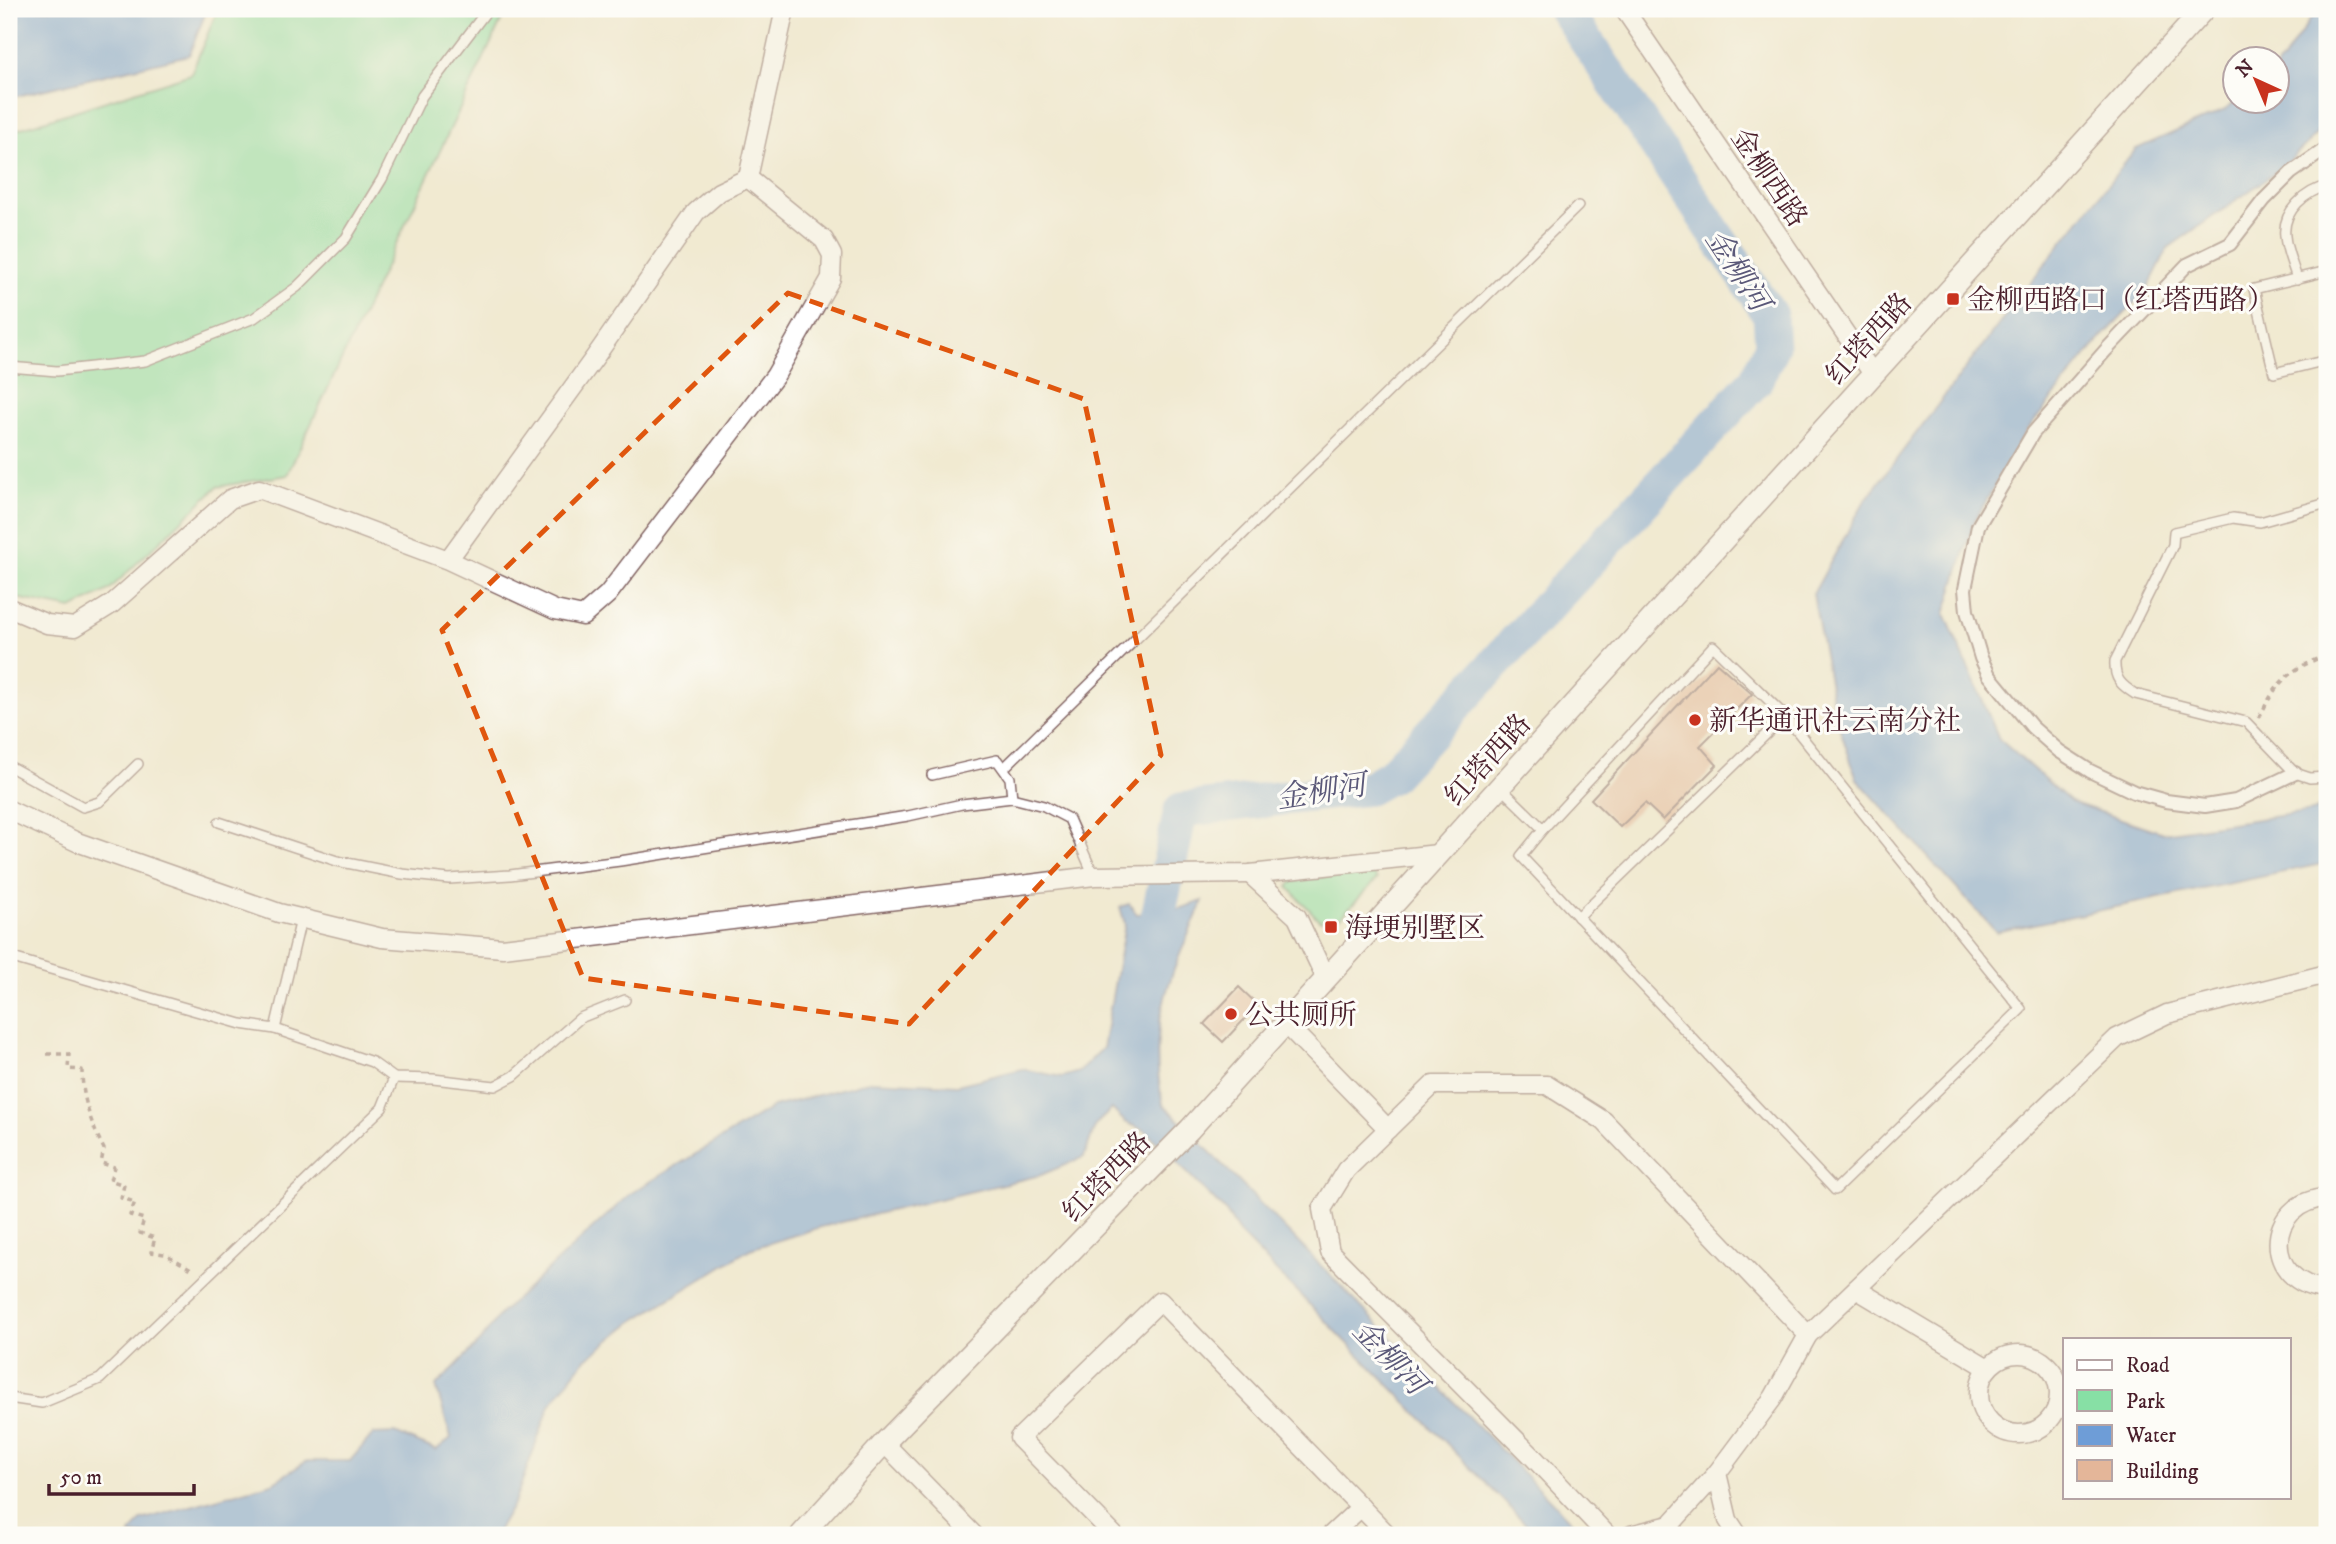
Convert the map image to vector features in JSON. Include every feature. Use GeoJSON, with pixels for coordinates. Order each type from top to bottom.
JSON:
{"type":"FeatureCollection","features":[{"type":"Feature","properties":{"kind":"street"},"geometry":{"type":"LineString","coordinates":[[748,177],[785,9]]}},
{"type":"Feature","properties":{"kind":"street","name":"金柳西路"},"geometry":{"type":"LineString","coordinates":[[1624,9],[1873,374]]}},
{"type":"Feature","properties":{"kind":"street","name":"红塔西路"},"geometry":{"type":"LineString","coordinates":[[801,1535],[884,1443],[1161,1161],[2204,9]]}},
{"type":"Feature","properties":{"kind":"street"},"geometry":{"type":"LineString","coordinates":[[2295,773],[2236,801],[2205,806],[2166,801],[2134,792],[2090,771],[2059,751],[2032,727],[1989,675],[1967,611],[1965,589],[1978,526],[2033,433],[2106,350],[2187,265],[2230,244],[2264,200],[2291,173],[2327,148]]}},
{"type":"Feature","properties":{"kind":"street"},"geometry":{"type":"LineString","coordinates":[[448,560],[696,212],[719,192],[748,177]]}},
{"type":"Feature","properties":{"kind":"street"},"geometry":{"type":"LineString","coordinates":[[9,608],[47,624],[75,627],[112,604],[230,499],[259,488],[448,560],[555,610],[583,615],[607,594],[775,376],[831,278],[832,255],[824,240],[748,177]]}},
{"type":"Feature","properties":{"kind":"street"},"geometry":{"type":"LineString","coordinates":[[9,810],[77,842],[301,919],[382,938],[503,948],[1094,876],[1250,874],[1438,855]]}},
{"type":"Feature","properties":{"kind":"street"},"geometry":{"type":"LineString","coordinates":[[1250,874],[1297,918],[1326,979]]}},
{"type":"Feature","properties":{"kind":"street"},"geometry":{"type":"LineString","coordinates":[[1631,1535],[1670,1525],[1717,1473],[1773,1398],[1808,1335],[2117,1038],[2167,1014],[2327,974]]}},
{"type":"Feature","properties":{"kind":"street"},"geometry":{"type":"LineString","coordinates":[[1285,1023],[1388,1129]]}},
{"type":"Feature","properties":{"kind":"street"},"geometry":{"type":"LineString","coordinates":[[1607,1535],[1330,1252],[1322,1209],[1346,1170],[1433,1085],[1548,1085],[1604,1121],[1808,1335]]}},
{"type":"Feature","properties":{"kind":"street"},"geometry":{"type":"LineString","coordinates":[[2327,1198],[2314,1198],[2299,1205],[2288,1216],[2280,1230],[2278,1246],[2289,1274],[2301,1283],[2327,1289]]}},
{"type":"Feature","properties":{"kind":"street"},"geometry":{"type":"LineString","coordinates":[[1856,1289],[1988,1368]]}},
{"type":"Feature","properties":{"kind":"street"},"geometry":{"type":"LineString","coordinates":[[1114,1535],[1019,1438],[1160,1301],[1388,1535]]}},
{"type":"Feature","properties":{"kind":"street"},"geometry":{"type":"LineString","coordinates":[[2021,1354],[2045,1363],[2058,1384],[2056,1409],[2049,1420],[2039,1429],[2025,1433],[2011,1434],[1998,1429],[1988,1420],[1981,1408],[1978,1394],[1981,1380],[1988,1368],[2009,1355],[2021,1354]]}},
{"type":"Feature","properties":{"kind":"street"},"geometry":{"type":"LineString","coordinates":[[884,1443],[974,1535]]}},
{"type":"Feature","properties":{"kind":"street"},"geometry":{"type":"LineString","coordinates":[[1717,1473],[1728,1520],[1738,1535]]}},
{"type":"Feature","properties":{"kind":"street"},"geometry":{"type":"LineString","coordinates":[[1331,1535],[1361,1507]]}},
{"type":"Feature","properties":{"kind":"lane"},"geometry":{"type":"LineString","coordinates":[[9,367],[57,371],[145,361],[254,318],[297,287],[346,238],[382,179],[422,96],[488,9]]}},
{"type":"Feature","properties":{"kind":"lane"},"geometry":{"type":"LineString","coordinates":[[2297,279],[2284,234],[2288,217],[2306,194],[2313,189],[2327,186]]}},
{"type":"Feature","properties":{"kind":"lane"},"geometry":{"type":"LineString","coordinates":[[1004,768],[1578,206]]}},
{"type":"Feature","properties":{"kind":"lane"},"geometry":{"type":"LineString","coordinates":[[2327,271],[2254,289],[2274,373],[2327,360]]}},
{"type":"Feature","properties":{"kind":"lane"},"geometry":{"type":"LineString","coordinates":[[2327,503],[2260,522],[2233,518],[2174,532],[2173,545],[2115,661],[2114,673],[2123,686],[2136,694],[2246,722],[2295,773],[2310,778],[2327,777]]}},
{"type":"Feature","properties":{"kind":"lane"},"geometry":{"type":"LineString","coordinates":[[1713,646],[1785,716],[2021,1009],[1835,1190],[1521,856],[1713,646]]}},
{"type":"Feature","properties":{"kind":"lane"},"geometry":{"type":"LineString","coordinates":[[1578,917],[1785,716]]}},
{"type":"Feature","properties":{"kind":"lane"},"geometry":{"type":"LineString","coordinates":[[932,775],[997,760],[1010,778],[1012,798]]}},
{"type":"Feature","properties":{"kind":"lane"},"geometry":{"type":"LineString","coordinates":[[9,766],[83,807],[99,802],[138,764]]}},
{"type":"Feature","properties":{"kind":"lane"},"geometry":{"type":"LineString","coordinates":[[1500,786],[1543,829]]}},
{"type":"Feature","properties":{"kind":"lane"},"geometry":{"type":"LineString","coordinates":[[219,822],[337,861],[402,874],[449,879],[510,875],[620,861],[1012,798],[1044,806],[1069,819],[1094,876]]}},
{"type":"Feature","properties":{"kind":"lane"},"geometry":{"type":"LineString","coordinates":[[275,1030],[301,919]]}},
{"type":"Feature","properties":{"kind":"lane"},"geometry":{"type":"LineString","coordinates":[[9,957],[241,1024],[275,1030],[372,1062],[394,1078],[495,1086],[514,1076],[580,1018],[625,1000]]}},
{"type":"Feature","properties":{"kind":"lane"},"geometry":{"type":"LineString","coordinates":[[9,1398],[42,1403],[100,1379],[382,1108],[394,1078]]}},
{"type":"Feature","properties":{"kind":"path"},"geometry":{"type":"LineString","coordinates":[[2253,729],[2270,695],[2285,678],[2298,666],[2327,655]]}},
{"type":"Feature","properties":{"kind":"path"},"geometry":{"type":"LineString","coordinates":[[47,1054],[69,1054],[68,1069],[82,1070],[82,1086],[92,1126],[104,1149],[101,1163],[114,1167],[110,1180],[124,1185],[121,1198],[135,1202],[130,1215],[144,1219],[140,1233],[155,1238],[151,1252],[171,1258],[204,1279]]}},
{"type":"Feature","properties":{"kind":"highlighted area"},"geometry":{"type":"Polygon","coordinates":[[[788,293],[1084,399],[1161,755],[909,1024],[583,978],[442,630],[788,293]]]}},
{"type":"Feature","properties":{"kind":"green space"},"geometry":{"type":"Polygon","coordinates":[[[218,9],[507,9],[287,475],[217,487],[109,590],[72,609],[11,597],[9,132],[191,74],[218,9]]]}},
{"type":"Feature","properties":{"kind":"green space"},"geometry":{"type":"Polygon","coordinates":[[[1371,869],[1377,879],[1341,917],[1320,921],[1288,887],[1292,882],[1371,869]]]}},
{"type":"Feature","properties":{"kind":"water"},"geometry":{"type":"Polygon","coordinates":[[[9,9],[207,9],[189,55],[9,98],[9,9]]]}},
{"type":"Feature","properties":{"kind":"water"},"geometry":{"type":"Polygon","coordinates":[[[2317,9],[2327,9],[2327,124],[2282,168],[2168,248],[2147,290],[2095,345],[2026,432],[1974,522],[1945,614],[1999,739],[2071,802],[2163,833],[2313,811],[2327,805],[2327,863],[1996,932],[1857,779],[1835,715],[1813,594],[1864,502],[2136,149],[2220,112],[2220,116],[2290,116],[2290,50],[2317,9]]]}},
{"type":"Feature","properties":{"kind":"water"},"geometry":{"type":"Polygon","coordinates":[[[1203,901],[1172,975],[1160,1023],[1157,1049],[1163,1104],[1584,1535],[1537,1535],[1240,1234],[1226,1212],[1146,1131],[1125,1122],[1112,1109],[1096,1124],[1084,1157],[1041,1175],[821,1227],[750,1249],[632,1322],[584,1361],[550,1405],[515,1501],[495,1535],[130,1535],[141,1520],[272,1483],[307,1461],[350,1461],[373,1434],[395,1433],[436,1450],[451,1438],[436,1386],[481,1340],[500,1314],[630,1194],[773,1107],[871,1081],[957,1085],[1022,1069],[1062,1077],[1079,1072],[1103,1048],[1125,924],[1120,907],[1129,904],[1137,914],[1172,911],[1203,901]]]}},
{"type":"Feature","properties":{"kind":"building","name":"新华通讯社云南分社"},"geometry":{"type":"Polygon","coordinates":[[[1717,663],[1752,694],[1700,746],[1717,765],[1663,820],[1645,803],[1620,827],[1591,799],[1717,663]]]}},
{"type":"Feature","properties":{"kind":"building","name":"公共厕所"},"geometry":{"type":"Polygon","coordinates":[[[1239,987],[1258,1005],[1223,1042],[1204,1024],[1239,987]]]}},
{"type":"Feature","properties":{"kind":"waterway","name":"金柳河"},"geometry":{"type":"LineString","coordinates":[[1149,958],[1181,810],[1369,788],[1392,775],[1756,380],[1772,346],[1770,315],[1565,9]]}},
{"type":"Feature","properties":{"kind":"place","name":"金柳西路口（红塔西路）"},"geometry":{"type":"Point","coordinates":[1953,299]}},
{"type":"Feature","properties":{"kind":"place","name":"新华通讯社云南分社"},"geometry":{"type":"Point","coordinates":[1695,720]}},
{"type":"Feature","properties":{"kind":"place","name":"海埂别墅区"},"geometry":{"type":"Point","coordinates":[1331,927]}},
{"type":"Feature","properties":{"kind":"place","name":"公共厕所"},"geometry":{"type":"Point","coordinates":[1231,1014]}}]}
